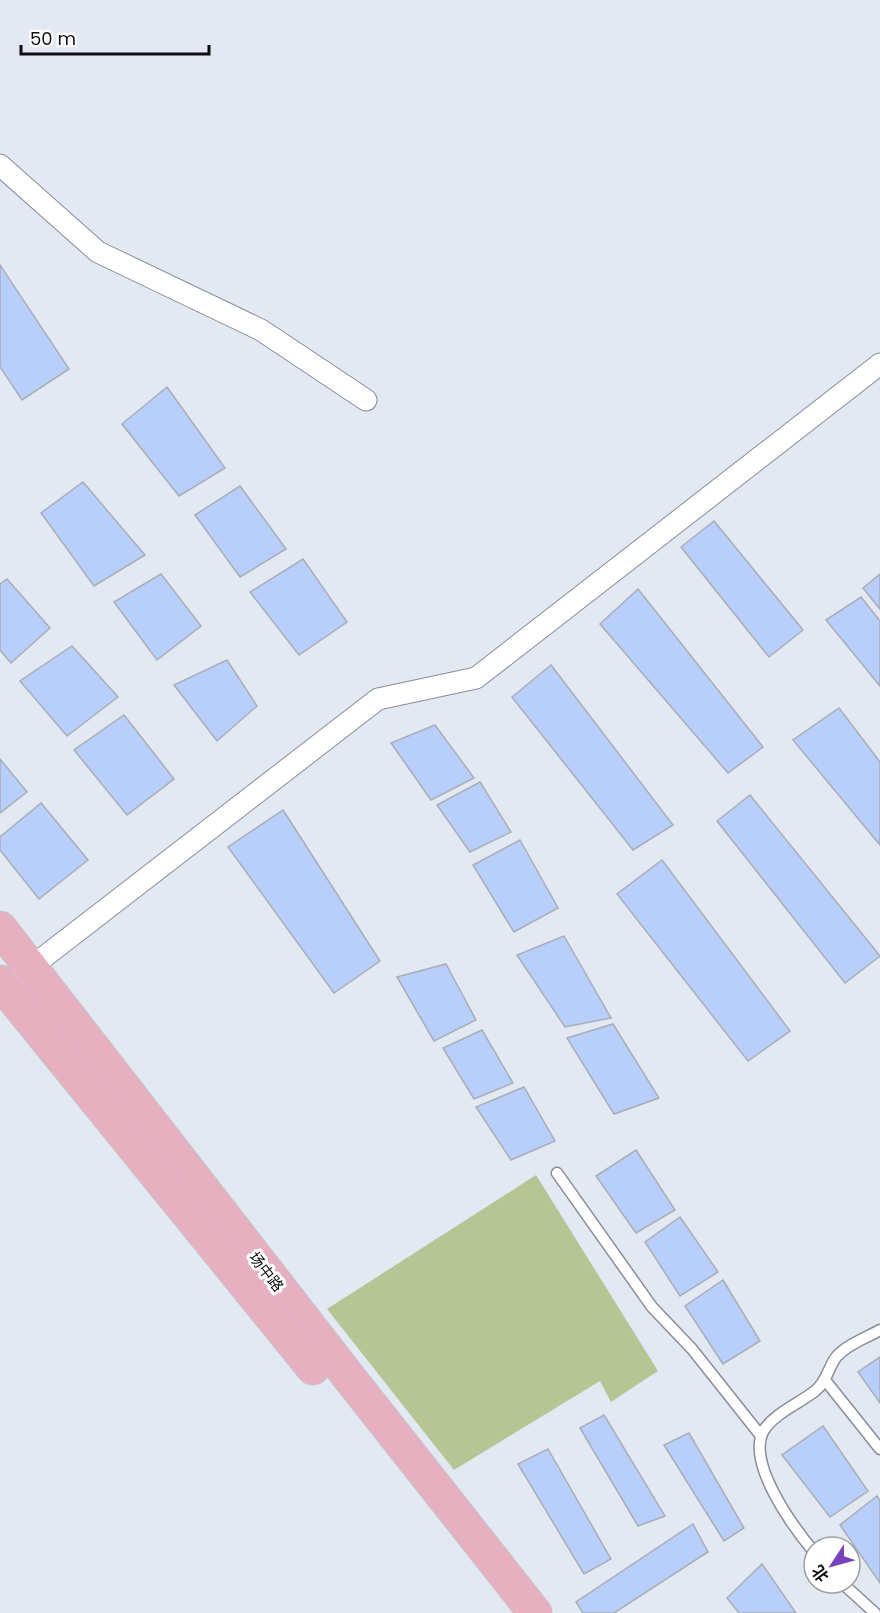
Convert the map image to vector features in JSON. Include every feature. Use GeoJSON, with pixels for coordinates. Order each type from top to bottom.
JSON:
{"type":"FeatureCollection","features":[{"type":"Feature","properties":{"kind":"main road","name":"场中路"},"geometry":{"type":"LineString","coordinates":[[0,928],[535,1613]]}},
{"type":"Feature","properties":{"kind":"main road","name":"场中路"},"geometry":{"type":"LineString","coordinates":[[2,985],[512,1613]]}},
{"type":"Feature","properties":{"kind":"street"},"geometry":{"type":"LineString","coordinates":[[0,165],[98,252],[261,330],[366,400]]}},
{"type":"Feature","properties":{"kind":"street"},"geometry":{"type":"LineString","coordinates":[[2,985],[30,967],[378,699],[476,678],[880,364]]}},
{"type":"Feature","properties":{"kind":"lane"},"geometry":{"type":"LineString","coordinates":[[557,1173],[652,1307],[696,1355],[761,1436]]}},
{"type":"Feature","properties":{"kind":"lane"},"geometry":{"type":"LineString","coordinates":[[802,1536],[765,1475],[760,1454],[761,1436],[771,1422],[815,1391],[825,1380],[830,1366],[841,1352],[880,1329]]}},
{"type":"Feature","properties":{"kind":"lane"},"geometry":{"type":"LineString","coordinates":[[825,1380],[880,1449]]}},
{"type":"Feature","properties":{"kind":"lane"},"geometry":{"type":"LineString","coordinates":[[855,1595],[875,1613]]}},
{"type":"Feature","properties":{"kind":"green space"},"geometry":{"type":"Polygon","coordinates":[[[536,1175],[658,1371],[611,1402],[600,1381],[454,1470],[327,1309],[536,1175]]]}},
{"type":"Feature","properties":{"kind":"building"},"geometry":{"type":"Polygon","coordinates":[[[0,265],[69,369],[22,400],[0,367],[0,265]]]}},
{"type":"Feature","properties":{"kind":"building"},"geometry":{"type":"Polygon","coordinates":[[[167,387],[225,468],[179,496],[122,424],[167,387]]]}},
{"type":"Feature","properties":{"kind":"building"},"geometry":{"type":"Polygon","coordinates":[[[83,482],[145,555],[94,586],[41,513],[83,482]]]}},
{"type":"Feature","properties":{"kind":"building"},"geometry":{"type":"Polygon","coordinates":[[[240,486],[286,549],[240,577],[195,515],[240,486]]]}},
{"type":"Feature","properties":{"kind":"building"},"geometry":{"type":"Polygon","coordinates":[[[714,521],[803,630],[769,657],[681,547],[714,521]]]}},
{"type":"Feature","properties":{"kind":"building"},"geometry":{"type":"Polygon","coordinates":[[[303,559],[347,622],[299,655],[250,592],[303,559]]]}},
{"type":"Feature","properties":{"kind":"building"},"geometry":{"type":"Polygon","coordinates":[[[161,574],[201,626],[157,660],[114,602],[161,574]]]}},
{"type":"Feature","properties":{"kind":"building"},"geometry":{"type":"Polygon","coordinates":[[[880,574],[880,609],[863,588],[880,574]]]}},
{"type":"Feature","properties":{"kind":"building"},"geometry":{"type":"Polygon","coordinates":[[[7,579],[50,628],[11,663],[0,650],[0,584],[7,579]]]}},
{"type":"Feature","properties":{"kind":"building"},"geometry":{"type":"Polygon","coordinates":[[[638,589],[763,747],[728,773],[600,624],[638,589]]]}},
{"type":"Feature","properties":{"kind":"building"},"geometry":{"type":"Polygon","coordinates":[[[861,597],[880,621],[880,686],[826,620],[861,597]]]}},
{"type":"Feature","properties":{"kind":"building"},"geometry":{"type":"Polygon","coordinates":[[[72,646],[118,697],[67,736],[20,681],[72,646]]]}},
{"type":"Feature","properties":{"kind":"building"},"geometry":{"type":"Polygon","coordinates":[[[227,660],[257,706],[217,741],[174,685],[227,660]]]}},
{"type":"Feature","properties":{"kind":"building"},"geometry":{"type":"Polygon","coordinates":[[[551,665],[673,825],[633,850],[512,697],[551,665]]]}},
{"type":"Feature","properties":{"kind":"building"},"geometry":{"type":"Polygon","coordinates":[[[839,708],[880,762],[880,845],[793,740],[839,708]]]}},
{"type":"Feature","properties":{"kind":"building"},"geometry":{"type":"Polygon","coordinates":[[[124,715],[174,779],[127,815],[74,750],[124,715]]]}},
{"type":"Feature","properties":{"kind":"building"},"geometry":{"type":"Polygon","coordinates":[[[435,725],[474,778],[431,800],[391,743],[435,725]]]}},
{"type":"Feature","properties":{"kind":"building"},"geometry":{"type":"Polygon","coordinates":[[[0,759],[27,792],[0,813],[0,759]]]}},
{"type":"Feature","properties":{"kind":"building"},"geometry":{"type":"Polygon","coordinates":[[[480,782],[511,832],[470,852],[437,805],[480,782]]]}},
{"type":"Feature","properties":{"kind":"building"},"geometry":{"type":"Polygon","coordinates":[[[750,795],[880,956],[845,983],[717,821],[750,795]]]}},
{"type":"Feature","properties":{"kind":"building"},"geometry":{"type":"Polygon","coordinates":[[[41,803],[88,860],[39,899],[0,850],[0,837],[41,803]]]}},
{"type":"Feature","properties":{"kind":"building"},"geometry":{"type":"Polygon","coordinates":[[[283,810],[380,961],[334,993],[228,847],[283,810]]]}},
{"type":"Feature","properties":{"kind":"building"},"geometry":{"type":"Polygon","coordinates":[[[520,840],[558,908],[514,932],[473,865],[520,840]]]}},
{"type":"Feature","properties":{"kind":"building"},"geometry":{"type":"Polygon","coordinates":[[[662,860],[790,1031],[748,1061],[617,894],[662,860]]]}},
{"type":"Feature","properties":{"kind":"building"},"geometry":{"type":"Polygon","coordinates":[[[564,936],[611,1018],[565,1027],[517,955],[564,936]]]}},
{"type":"Feature","properties":{"kind":"building"},"geometry":{"type":"Polygon","coordinates":[[[446,964],[476,1020],[434,1041],[397,977],[446,964]]]}},
{"type":"Feature","properties":{"kind":"building"},"geometry":{"type":"Polygon","coordinates":[[[613,1024],[659,1098],[614,1114],[567,1038],[613,1024]]]}},
{"type":"Feature","properties":{"kind":"building"},"geometry":{"type":"Polygon","coordinates":[[[482,1030],[513,1083],[474,1099],[443,1048],[482,1030]]]}},
{"type":"Feature","properties":{"kind":"building"},"geometry":{"type":"Polygon","coordinates":[[[524,1087],[555,1141],[511,1160],[476,1107],[524,1087]]]}},
{"type":"Feature","properties":{"kind":"building"},"geometry":{"type":"Polygon","coordinates":[[[636,1150],[675,1210],[636,1233],[596,1176],[636,1150]]]}},
{"type":"Feature","properties":{"kind":"building"},"geometry":{"type":"Polygon","coordinates":[[[680,1217],[718,1272],[680,1296],[645,1242],[680,1217]]]}},
{"type":"Feature","properties":{"kind":"building"},"geometry":{"type":"Polygon","coordinates":[[[723,1280],[760,1341],[723,1364],[685,1306],[723,1280]]]}},
{"type":"Feature","properties":{"kind":"building"},"geometry":{"type":"Polygon","coordinates":[[[880,1357],[880,1403],[858,1372],[880,1357]]]}},
{"type":"Feature","properties":{"kind":"building"},"geometry":{"type":"Polygon","coordinates":[[[604,1415],[665,1516],[638,1526],[580,1428],[604,1415]]]}},
{"type":"Feature","properties":{"kind":"building"},"geometry":{"type":"Polygon","coordinates":[[[823,1426],[868,1491],[830,1517],[782,1455],[823,1426]]]}},
{"type":"Feature","properties":{"kind":"building"},"geometry":{"type":"Polygon","coordinates":[[[689,1433],[744,1528],[724,1541],[664,1445],[689,1433]]]}},
{"type":"Feature","properties":{"kind":"building"},"geometry":{"type":"Polygon","coordinates":[[[548,1449],[611,1559],[584,1574],[518,1464],[548,1449]]]}},
{"type":"Feature","properties":{"kind":"building"},"geometry":{"type":"Polygon","coordinates":[[[877,1496],[880,1501],[880,1583],[862,1557],[862,1535],[847,1535],[840,1525],[877,1496]]]}},
{"type":"Feature","properties":{"kind":"building"},"geometry":{"type":"Polygon","coordinates":[[[693,1524],[708,1552],[614,1613],[583,1613],[576,1602],[693,1524]]]}},
{"type":"Feature","properties":{"kind":"building"},"geometry":{"type":"Polygon","coordinates":[[[762,1564],[796,1613],[739,1613],[727,1598],[762,1564]]]}}]}
